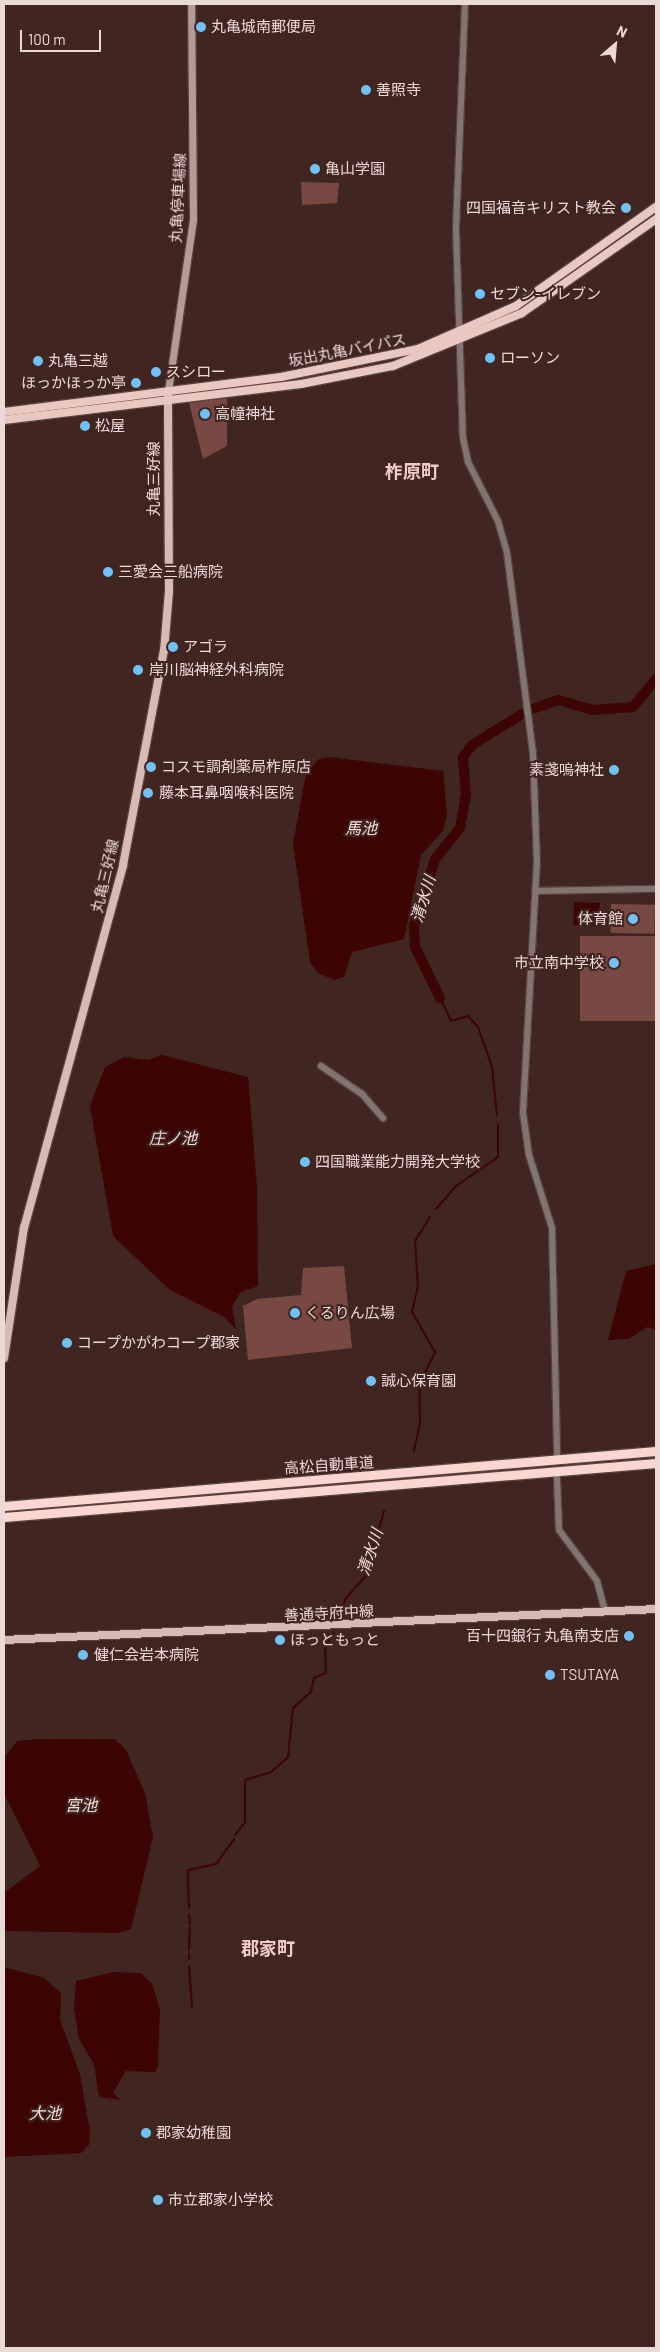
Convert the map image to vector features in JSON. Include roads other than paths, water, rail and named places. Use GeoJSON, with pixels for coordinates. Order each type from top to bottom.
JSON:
{"type":"FeatureCollection","features":[{"type":"Feature","properties":{"kind":"highway","name":"坂出丸亀バイパス"},"geometry":{"type":"LineString","coordinates":[[4,420],[361,363],[418,349],[516,306],[656,207]]}},
{"type":"Feature","properties":{"kind":"highway","name":"坂出丸亀バイパス"},"geometry":{"type":"LineString","coordinates":[[4,412],[370,372],[458,342],[543,300],[656,219]]}},
{"type":"Feature","properties":{"kind":"highway","name":"高松自動車道"},"geometry":{"type":"LineString","coordinates":[[4,1506],[656,1451]]}},
{"type":"Feature","properties":{"kind":"highway","name":"高松自動車道"},"geometry":{"type":"LineString","coordinates":[[4,1517],[656,1463]]}},
{"type":"Feature","properties":{"kind":"main road","name":"丸亀停車場線"},"geometry":{"type":"LineString","coordinates":[[168,395],[193,219],[191,4]]}},
{"type":"Feature","properties":{"kind":"main road","name":"丸亀三好線"},"geometry":{"type":"LineString","coordinates":[[4,1358],[24,1228],[123,866],[164,651],[170,592],[168,395]]}},
{"type":"Feature","properties":{"kind":"main road","name":"善通寺府中線"},"geometry":{"type":"LineString","coordinates":[[4,1640],[656,1609]]}},
{"type":"Feature","properties":{"kind":"street"},"geometry":{"type":"LineString","coordinates":[[465,4],[456,208],[457,333],[465,450],[498,521],[507,553],[533,754],[536,891],[523,1113],[525,1141],[550,1214],[554,1244],[557,1455]]}},
{"type":"Feature","properties":{"kind":"street"},"geometry":{"type":"LineString","coordinates":[[536,891],[656,889]]}},
{"type":"Feature","properties":{"kind":"street"},"geometry":{"type":"LineString","coordinates":[[322,1066],[362,1094],[383,1118]]}},
{"type":"Feature","properties":{"kind":"street"},"geometry":{"type":"LineString","coordinates":[[557,1478],[560,1530],[596,1581],[605,1610]]}},
{"type":"Feature","properties":{"kind":"water","name":"馬池"},"geometry":{"type":"Polygon","coordinates":[[[329,757],[443,771],[447,815],[443,831],[421,855],[404,939],[352,952],[344,977],[334,980],[318,973],[310,962],[293,844],[306,774],[319,759],[329,757]]]}},
{"type":"Feature","properties":{"kind":"water"},"geometry":{"type":"Polygon","coordinates":[[[574,902],[600,903],[599,926],[573,925],[574,902]]]}},
{"type":"Feature","properties":{"kind":"water","name":"庄ノ池"},"geometry":{"type":"Polygon","coordinates":[[[162,1055],[248,1077],[257,1187],[258,1286],[241,1292],[232,1306],[236,1329],[224,1317],[170,1290],[113,1236],[90,1106],[105,1067],[124,1057],[148,1060],[162,1055]]]}},
{"type":"Feature","properties":{"kind":"water"},"geometry":{"type":"Polygon","coordinates":[[[656,1264],[656,1330],[647,1327],[629,1339],[608,1340],[626,1271],[656,1264]]]}},
{"type":"Feature","properties":{"kind":"water","name":"宮池"},"geometry":{"type":"Polygon","coordinates":[[[38,1739],[115,1739],[126,1750],[145,1793],[153,1837],[131,1929],[119,1933],[4,1931],[4,1893],[40,1866],[4,1794],[4,1758],[17,1741],[38,1739]]]}},
{"type":"Feature","properties":{"kind":"water","name":"大池"},"geometry":{"type":"Polygon","coordinates":[[[4,1967],[44,1978],[61,1993],[60,2020],[80,2074],[90,2132],[89,2145],[81,2153],[4,2157],[4,1967]]]}},
{"type":"Feature","properties":{"kind":"water"},"geometry":{"type":"Polygon","coordinates":[[[114,1972],[141,1973],[152,1984],[160,2009],[158,2066],[155,2072],[126,2071],[113,2093],[121,2100],[99,2097],[94,2064],[79,2039],[74,2009],[76,1981],[114,1972]]]}},
{"type":"Feature","properties":{"kind":"waterway","name":"清水川"},"geometry":{"type":"LineString","coordinates":[[535,708],[558,700],[592,710],[633,707],[656,679]]}},
{"type":"Feature","properties":{"kind":"waterway","name":"清水川"},"geometry":{"type":"LineString","coordinates":[[440,998],[415,947],[414,925],[435,859],[460,828],[466,794],[463,757],[472,745],[522,714]]}},
{"type":"Feature","properties":{"kind":"waterway","name":"清水川"},"geometry":{"type":"LineString","coordinates":[[440,998],[451,1021],[468,1016],[478,1027],[492,1067],[497,1115]]}},
{"type":"Feature","properties":{"kind":"waterway","name":"清水川"},"geometry":{"type":"LineString","coordinates":[[436,1209],[456,1186],[498,1157],[498,1124]]}},
{"type":"Feature","properties":{"kind":"waterway","name":"清水川"},"geometry":{"type":"LineString","coordinates":[[414,1451],[420,1423],[419,1384],[435,1352],[412,1312],[418,1286],[415,1241],[430,1217]]}},
{"type":"Feature","properties":{"kind":"waterway","name":"清水川"},"geometry":{"type":"LineString","coordinates":[[339,1616],[346,1598],[365,1577],[384,1511]]}},
{"type":"Feature","properties":{"kind":"waterway","name":"清水川"},"geometry":{"type":"LineString","coordinates":[[235,1835],[245,1822],[245,1780],[271,1772],[288,1757],[293,1708],[311,1692],[314,1678],[326,1673],[325,1648],[334,1632]]}},
{"type":"Feature","properties":{"kind":"waterway","name":"清水川"},"geometry":{"type":"LineString","coordinates":[[189,1908],[188,1870],[216,1864],[234,1839]]}},
{"type":"Feature","properties":{"kind":"waterway","name":"清水川"},"geometry":{"type":"LineString","coordinates":[[189,1914],[190,1924]]}},
{"type":"Feature","properties":{"kind":"waterway","name":"清水川"},"geometry":{"type":"LineString","coordinates":[[189,1950],[190,1927]]}},
{"type":"Feature","properties":{"kind":"waterway","name":"清水川"},"geometry":{"type":"LineString","coordinates":[[189,1954],[189,1959]]}},
{"type":"Feature","properties":{"kind":"waterway","name":"清水川"},"geometry":{"type":"LineString","coordinates":[[189,1967],[192,2007]]}},
{"type":"Feature","properties":{"kind":"place","name":"丸亀城南郵便局"},"geometry":{"type":"Point","coordinates":[201,27]}},
{"type":"Feature","properties":{"kind":"place","name":"善照寺"},"geometry":{"type":"Point","coordinates":[366,90]}},
{"type":"Feature","properties":{"kind":"place","name":"亀山学園"},"geometry":{"type":"Point","coordinates":[315,169]}},
{"type":"Feature","properties":{"kind":"place","name":"四国福音キリスト教会"},"geometry":{"type":"Point","coordinates":[626,208]}},
{"type":"Feature","properties":{"kind":"place","name":"セブン-イレブン"},"geometry":{"type":"Point","coordinates":[480,294]}},
{"type":"Feature","properties":{"kind":"place","name":"ローソン"},"geometry":{"type":"Point","coordinates":[490,358]}},
{"type":"Feature","properties":{"kind":"place","name":"丸亀三越"},"geometry":{"type":"Point","coordinates":[38,361]}},
{"type":"Feature","properties":{"kind":"place","name":"スシロー"},"geometry":{"type":"Point","coordinates":[156,372]}},
{"type":"Feature","properties":{"kind":"place","name":"ほっかほっか亭"},"geometry":{"type":"Point","coordinates":[136,383]}},
{"type":"Feature","properties":{"kind":"place","name":"高幢神社"},"geometry":{"type":"Point","coordinates":[205,414]}},
{"type":"Feature","properties":{"kind":"place","name":"松屋"},"geometry":{"type":"Point","coordinates":[85,426]}},
{"type":"Feature","properties":{"kind":"place","name":"三愛会三船病院"},"geometry":{"type":"Point","coordinates":[108,572]}},
{"type":"Feature","properties":{"kind":"place","name":"アゴラ"},"geometry":{"type":"Point","coordinates":[173,647]}},
{"type":"Feature","properties":{"kind":"place","name":"岸川脳神経外科病院"},"geometry":{"type":"Point","coordinates":[138,670]}},
{"type":"Feature","properties":{"kind":"place","name":"コスモ調剤薬局柞原店"},"geometry":{"type":"Point","coordinates":[151,767]}},
{"type":"Feature","properties":{"kind":"place","name":"素戔嗚神社"},"geometry":{"type":"Point","coordinates":[614,770]}},
{"type":"Feature","properties":{"kind":"place","name":"藤本耳鼻咽喉科医院"},"geometry":{"type":"Point","coordinates":[148,793]}},
{"type":"Feature","properties":{"kind":"place","name":"体育館"},"geometry":{"type":"Point","coordinates":[633,919]}},
{"type":"Feature","properties":{"kind":"place","name":"市立南中学校"},"geometry":{"type":"Point","coordinates":[614,963]}},
{"type":"Feature","properties":{"kind":"place","name":"四国職業能力開発大学校"},"geometry":{"type":"Point","coordinates":[305,1162]}},
{"type":"Feature","properties":{"kind":"place","name":"くるりん広場"},"geometry":{"type":"Point","coordinates":[295,1313]}},
{"type":"Feature","properties":{"kind":"place","name":"コープかがわコープ郡家"},"geometry":{"type":"Point","coordinates":[67,1343]}},
{"type":"Feature","properties":{"kind":"place","name":"誠心保育園"},"geometry":{"type":"Point","coordinates":[371,1381]}},
{"type":"Feature","properties":{"kind":"place","name":"百十四銀行 丸亀南支店"},"geometry":{"type":"Point","coordinates":[629,1636]}},
{"type":"Feature","properties":{"kind":"place","name":"ほっともっと"},"geometry":{"type":"Point","coordinates":[280,1640]}},
{"type":"Feature","properties":{"kind":"place","name":"健仁会岩本病院"},"geometry":{"type":"Point","coordinates":[83,1655]}},
{"type":"Feature","properties":{"kind":"place","name":"TSUTAYA"},"geometry":{"type":"Point","coordinates":[550,1675]}},
{"type":"Feature","properties":{"kind":"place","name":"郡家幼稚園"},"geometry":{"type":"Point","coordinates":[146,2133]}},
{"type":"Feature","properties":{"kind":"place","name":"市立郡家小学校"},"geometry":{"type":"Point","coordinates":[158,2200]}},
{"type":"Feature","properties":{"kind":"district","name":"柞原町"},"geometry":{"type":"Point","coordinates":[412,471]}},
{"type":"Feature","properties":{"kind":"district","name":"郡家町"},"geometry":{"type":"Point","coordinates":[268,1948]}}]}
